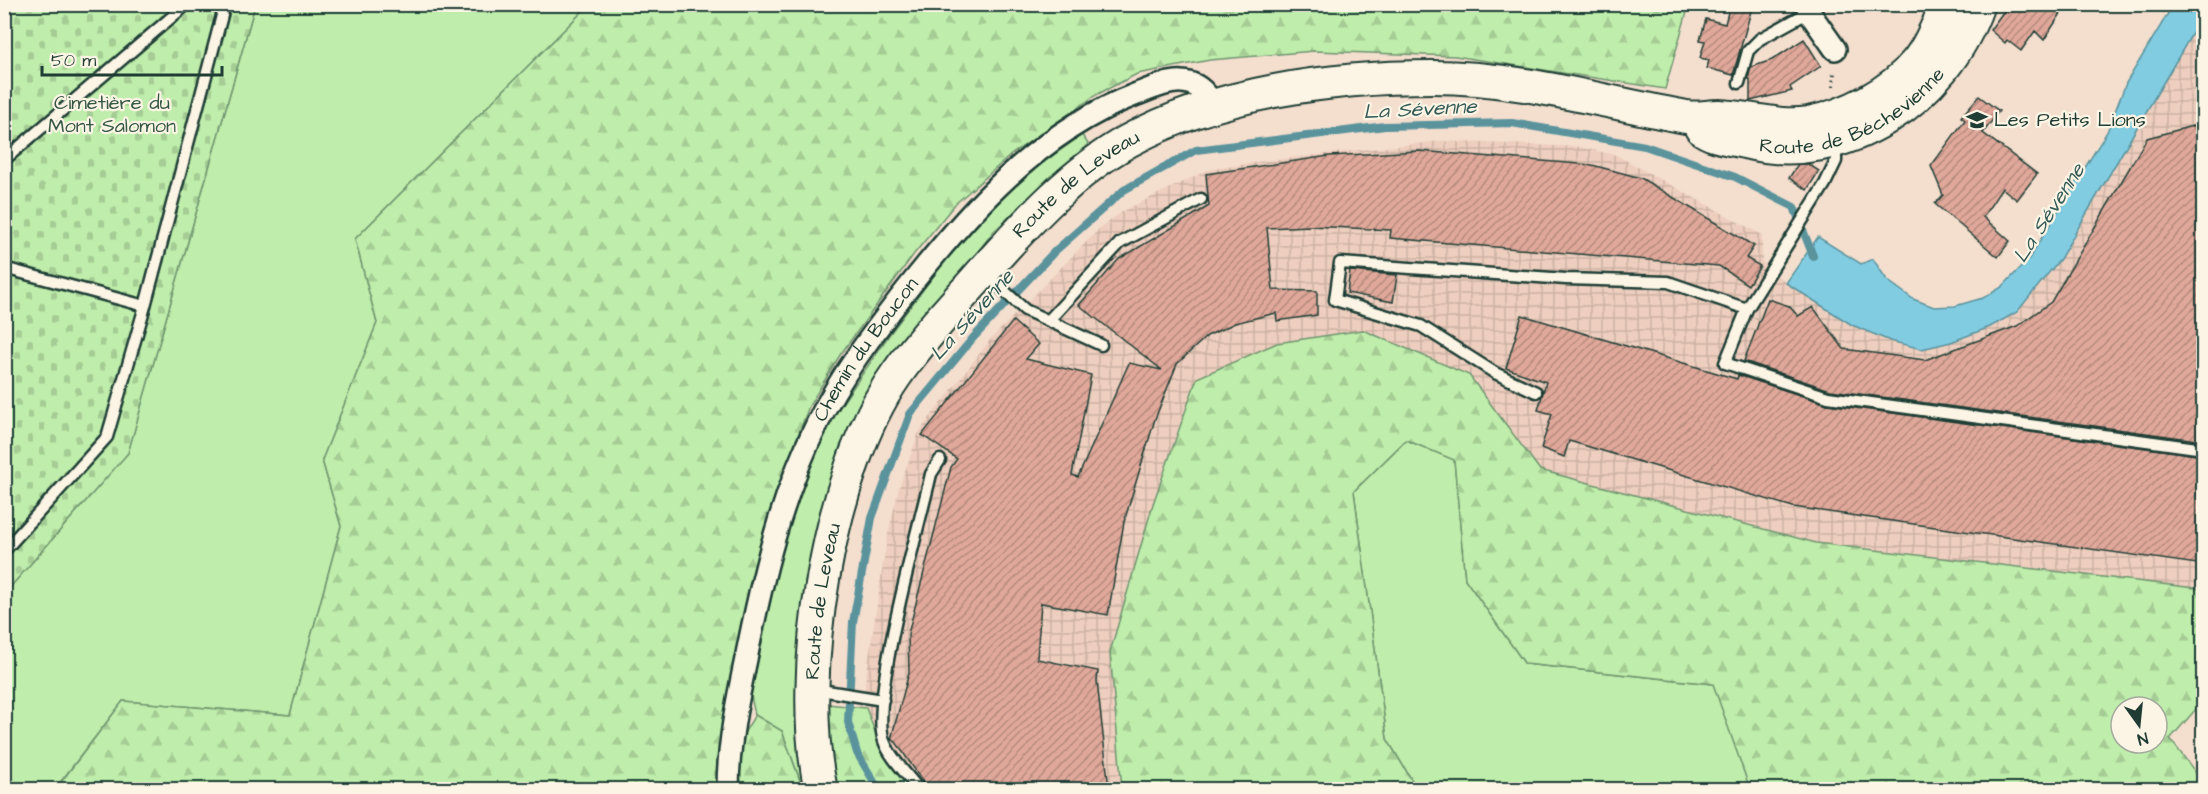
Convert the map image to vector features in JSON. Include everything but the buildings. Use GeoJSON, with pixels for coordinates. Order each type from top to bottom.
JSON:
{"type":"FeatureCollection","features":[{"type":"Feature","properties":{"kind":"street","name":"Route de Béchevienne"},"geometry":{"type":"LineString","coordinates":[[1680,116],[1705,132],[1760,146],[1791,147],[1833,128],[1902,76],[1922,54],[1947,4]]}},
{"type":"Feature","properties":{"kind":"street","name":"Route de Béchevienne"},"geometry":{"type":"LineString","coordinates":[[1833,128],[1880,124],[1909,102],[1954,55],[1968,33],[1978,4]]}},
{"type":"Feature","properties":{"kind":"street"},"geometry":{"type":"LineString","coordinates":[[1808,8],[1835,49]]}},
{"type":"Feature","properties":{"kind":"street","name":"Route de Leveau"},"geometry":{"type":"LineString","coordinates":[[821,789],[816,766],[821,690],[822,586],[831,534],[858,445],[895,375],[993,280],[1038,213],[1077,176],[1103,156],[1159,126],[1213,105],[1275,92],[1359,80],[1436,77],[1522,85],[1680,116]]}},
{"type":"Feature","properties":{"kind":"street","name":"Chemin du Boucon"},"geometry":{"type":"LineString","coordinates":[[728,789],[735,712],[754,617],[782,507],[818,421],[862,346],[980,203],[1025,160],[1112,103],[1152,88],[1180,82],[1196,83],[1205,90],[1213,105]]}},
{"type":"Feature","properties":{"kind":"lane"},"geometry":{"type":"LineString","coordinates":[[4,160],[187,4]]}},
{"type":"Feature","properties":{"kind":"lane"},"geometry":{"type":"LineString","coordinates":[[4,551],[107,437],[145,306],[225,4]]}},
{"type":"Feature","properties":{"kind":"lane"},"geometry":{"type":"LineString","coordinates":[[1739,84],[1748,51],[1760,39],[1808,8]]}},
{"type":"Feature","properties":{"kind":"lane"},"geometry":{"type":"LineString","coordinates":[[1833,128],[1836,161],[1769,276],[1747,309],[1725,363],[1828,397],[2204,449]]}},
{"type":"Feature","properties":{"kind":"lane"},"geometry":{"type":"LineString","coordinates":[[1049,320],[1120,243],[1202,199]]}},
{"type":"Feature","properties":{"kind":"lane"},"geometry":{"type":"LineString","coordinates":[[1536,392],[1495,373],[1421,326],[1335,300],[1340,262],[1566,279],[1668,282],[1747,309]]}},
{"type":"Feature","properties":{"kind":"lane"},"geometry":{"type":"LineString","coordinates":[[4,268],[145,306]]}},
{"type":"Feature","properties":{"kind":"lane"},"geometry":{"type":"LineString","coordinates":[[993,280],[1025,310],[1101,345]]}},
{"type":"Feature","properties":{"kind":"lane"},"geometry":{"type":"LineString","coordinates":[[919,789],[884,743],[880,712],[891,650],[932,474],[940,460]]}},
{"type":"Feature","properties":{"kind":"lane"},"geometry":{"type":"LineString","coordinates":[[821,690],[883,700]]}},
{"type":"Feature","properties":{"kind":"path"},"geometry":{"type":"LineString","coordinates":[[1833,128],[1835,49]]}},
{"type":"Feature","properties":{"kind":"shaded area"},"geometry":{"type":"Polygon","coordinates":[[[2203,15],[2203,589],[1816,543],[1540,470],[1469,375],[1197,378],[1153,504],[1110,652],[1122,789],[910,789],[884,756],[866,708],[865,684],[887,539],[899,488],[919,432],[990,340],[1102,226],[1125,210],[1208,170],[1265,161],[1440,141],[1579,147],[1616,155],[1762,235],[1762,262],[1786,283],[1890,341],[1922,349],[1951,342],[1990,327],[2017,312],[2060,259],[2203,15]]]}},
{"type":"Feature","properties":{"kind":"green space","name":"Cimetière du Mont Salomon"},"geometry":{"type":"Polygon","coordinates":[[[5,5],[255,5],[128,453],[5,593],[5,5]]]}},
{"type":"Feature","properties":{"kind":"green space"},"geometry":{"type":"Polygon","coordinates":[[[255,5],[589,5],[355,239],[377,323],[322,460],[341,526],[290,715],[123,701],[55,789],[5,790],[5,593],[128,453],[255,5]]]}},
{"type":"Feature","properties":{"kind":"green space"},"geometry":{"type":"Polygon","coordinates":[[[589,5],[1689,5],[1665,89],[1455,56],[1314,51],[1210,60],[1137,74],[1096,95],[1012,154],[955,204],[914,254],[840,355],[809,406],[774,499],[748,599],[720,789],[55,790],[123,701],[290,715],[341,526],[322,460],[377,323],[355,239],[589,5]]]}},
{"type":"Feature","properties":{"kind":"green space"},"geometry":{"type":"Polygon","coordinates":[[[1082,135],[1088,144],[993,232],[868,395],[840,446],[805,582],[798,713],[803,788],[782,731],[755,715],[751,696],[783,530],[826,427],[889,335],[974,222],[1034,169],[1082,135]]]}},
{"type":"Feature","properties":{"kind":"green space"},"geometry":{"type":"Polygon","coordinates":[[[1363,330],[1469,375],[1540,470],[1816,543],[2203,589],[2203,701],[2170,739],[2203,782],[2203,789],[1750,789],[1713,684],[1525,664],[1465,579],[1454,460],[1406,440],[1354,491],[1387,739],[1417,789],[1122,789],[1110,652],[1153,504],[1197,378],[1277,343],[1363,330]]]}},
{"type":"Feature","properties":{"kind":"green space"},"geometry":{"type":"Polygon","coordinates":[[[1406,440],[1454,459],[1465,579],[1525,664],[1714,684],[1750,789],[1417,789],[1387,739],[1354,491],[1406,440]]]}},
{"type":"Feature","properties":{"kind":"green space"},"geometry":{"type":"Polygon","coordinates":[[[827,704],[866,708],[884,756],[910,789],[836,789],[829,756],[827,704]]]}},
{"type":"Feature","properties":{"kind":"green space"},"geometry":{"type":"Polygon","coordinates":[[[755,715],[782,731],[803,789],[738,790],[741,738],[755,715]]]}},
{"type":"Feature","properties":{"kind":"water"},"geometry":{"type":"Polygon","coordinates":[[[2173,5],[2203,5],[2203,15],[2060,259],[2017,312],[1990,327],[1951,342],[1922,349],[1890,341],[1852,325],[1786,283],[1818,237],[1861,264],[1873,259],[1887,280],[1913,299],[1934,307],[1955,306],[1983,298],[2002,287],[2028,260],[2107,132],[2126,83],[2173,5]]]}},
{"type":"Feature","properties":{"kind":"waterway","name":"La Sévenne"},"geometry":{"type":"LineString","coordinates":[[879,790],[857,753],[848,722],[853,622],[872,518],[910,414],[973,338],[1055,251],[1124,190],[1196,150],[1385,126],[1512,123],[1645,146],[1735,177],[1794,207],[1813,256]]}},
{"type":"Feature","properties":{"kind":"place","name":"Les Petits Lions"},"geometry":{"type":"Point","coordinates":[1977,120]}}]}
